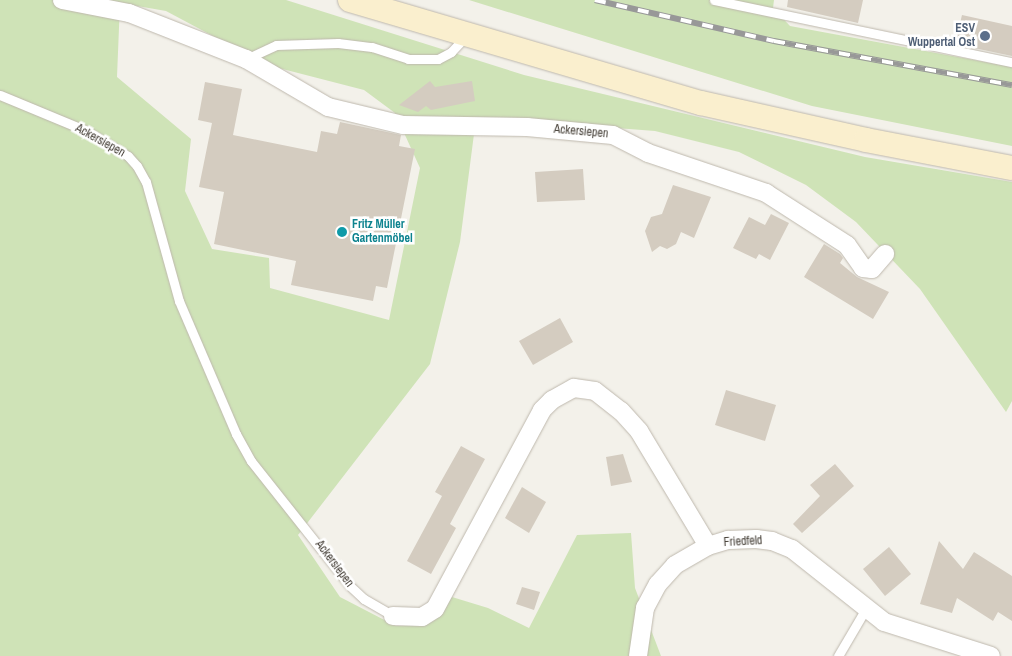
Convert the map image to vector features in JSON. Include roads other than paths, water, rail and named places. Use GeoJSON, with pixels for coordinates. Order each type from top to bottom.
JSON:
{"type":"FeatureCollection","features":[{"type":"Feature","properties":{"kind":"main road"},"geometry":{"type":"LineString","coordinates":[[350,0],[466,36],[728,109],[1012,168]]}},
{"type":"Feature","properties":{"kind":"street","name":"Ackersiepen"},"geometry":{"type":"LineString","coordinates":[[62,0],[129,13],[246,59],[328,107],[403,125],[527,127],[613,135],[648,154],[766,193],[847,245],[863,268],[872,269],[885,254]]}},
{"type":"Feature","properties":{"kind":"street","name":"Ackersiepen"},"geometry":{"type":"LineString","coordinates":[[393,616],[422,617],[435,609],[542,410],[552,400],[574,388],[595,391],[621,411],[639,431],[708,546]]}},
{"type":"Feature","properties":{"kind":"street","name":"Friedfeld"},"geometry":{"type":"LineString","coordinates":[[638,656],[645,608],[658,584],[676,565],[708,546],[728,540],[772,541],[813,563],[865,610],[894,627],[991,656]]}},
{"type":"Feature","properties":{"kind":"lane"},"geometry":{"type":"LineString","coordinates":[[714,0],[1012,62]]}},
{"type":"Feature","properties":{"kind":"lane"},"geometry":{"type":"LineString","coordinates":[[246,59],[276,45],[338,43],[372,47],[408,59],[438,59],[451,52],[466,36]]}},
{"type":"Feature","properties":{"kind":"lane","name":"Ackersiepen"},"geometry":{"type":"LineString","coordinates":[[0,95],[87,132],[128,156],[138,166],[146,182],[179,301],[236,434],[251,461],[350,586],[364,599],[393,616]]}},
{"type":"Feature","properties":{"kind":"lane"},"geometry":{"type":"LineString","coordinates":[[838,656],[865,610]]}},
{"type":"Feature","properties":{"kind":"railway"},"geometry":{"type":"LineString","coordinates":[[595,0],[774,41],[1012,85]]}},
{"type":"Feature","properties":{"kind":"place","name":"ESV Wuppertal Ost"},"geometry":{"type":"Point","coordinates":[985,36]}},
{"type":"Feature","properties":{"kind":"place","name":"Fritz Müller Gartenmöbel"},"geometry":{"type":"Point","coordinates":[342,232]}}]}
